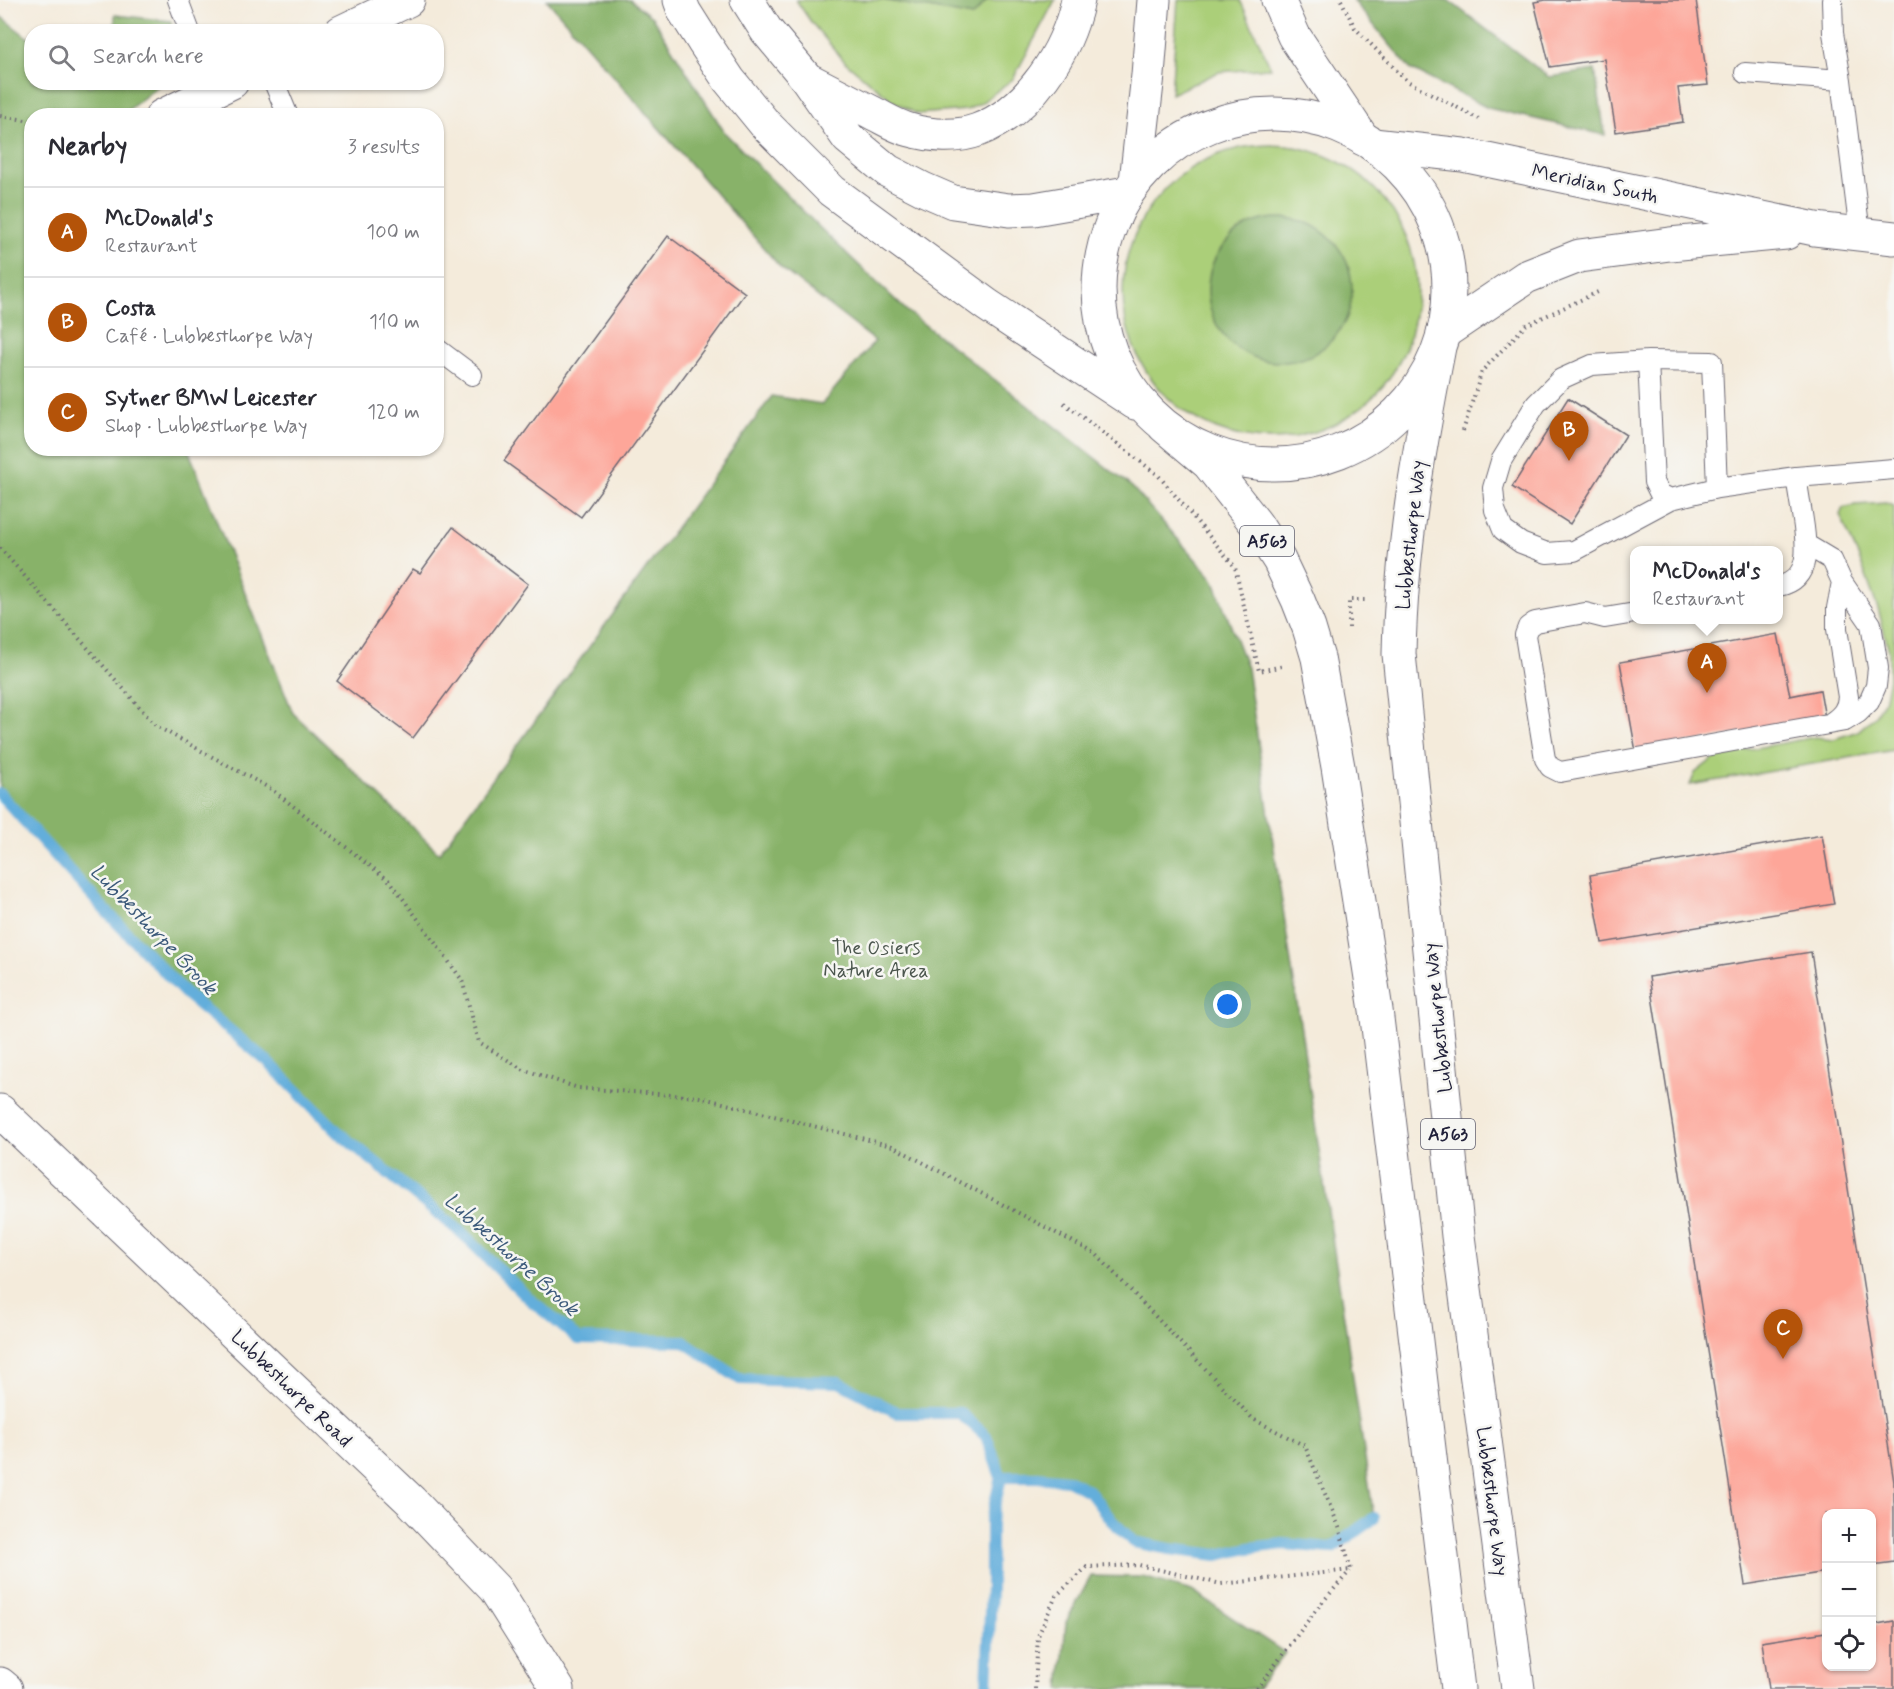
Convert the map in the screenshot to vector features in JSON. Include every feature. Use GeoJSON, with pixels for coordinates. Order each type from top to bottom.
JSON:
{"type":"FeatureCollection","features":[{"type":"Feature","properties":{"kind":"main road"},"geometry":{"type":"LineString","coordinates":[[358,24],[408,0]]}},
{"type":"Feature","properties":{"kind":"main road"},"geometry":{"type":"LineString","coordinates":[[680,0],[729,80],[765,124],[832,191],[987,305],[1184,439],[1228,458],[1251,463],[1275,464],[1322,458],[1344,449],[1385,425],[1417,390],[1430,369],[1441,340],[1447,312],[1448,270],[1438,228],[1430,208],[1405,174],[1368,142],[1341,128],[1292,115],[1241,117],[1217,124],[1172,146],[1153,163],[1131,187],[1116,214],[1101,259],[1098,283],[1103,330],[1110,352],[1133,394],[1156,419]]}},
{"type":"Feature","properties":{"kind":"main road"},"geometry":{"type":"LineString","coordinates":[[747,0],[766,30],[807,79],[848,138],[888,171],[953,202],[1009,210],[1034,208],[1131,187]]}},
{"type":"Feature","properties":{"kind":"main road"},"geometry":{"type":"LineString","coordinates":[[807,79],[909,130],[953,135],[977,131],[999,120],[1020,104],[1044,75],[1064,40],[1075,15],[1078,0]]}},
{"type":"Feature","properties":{"kind":"main road"},"geometry":{"type":"LineString","coordinates":[[1131,187],[1148,75],[1154,0]]}},
{"type":"Feature","properties":{"kind":"main road"},"geometry":{"type":"LineString","coordinates":[[1278,0],[1294,36],[1368,142]]}},
{"type":"Feature","properties":{"kind":"main road"},"geometry":{"type":"LineString","coordinates":[[178,108],[213,90]]}},
{"type":"Feature","properties":{"kind":"main road","name":"Meridian South"},"geometry":{"type":"LineString","coordinates":[[1368,142],[1463,155],[1815,230],[1894,238]]}},
{"type":"Feature","properties":{"kind":"main road","name":"Meridian South"},"geometry":{"type":"LineString","coordinates":[[1441,340],[1526,277],[1579,256],[1670,244],[1815,230]]}},
{"type":"Feature","properties":{"kind":"main road","name":"Lubbesthorpe Way"},"geometry":{"type":"LineString","coordinates":[[1441,340],[1420,444],[1408,525],[1400,601],[1400,654],[1458,1236],[1518,1689]]}},
{"type":"Feature","properties":{"kind":"main road","name":"A563"},"geometry":{"type":"LineString","coordinates":[[1156,419],[1209,464],[1256,524],[1280,560],[1309,628],[1318,658],[1338,767],[1376,1010],[1458,1689]]}},
{"type":"Feature","properties":{"kind":"main road","name":"Lubbesthorpe Road"},"geometry":{"type":"LineString","coordinates":[[0,1111],[411,1501],[495,1589],[558,1689]]}},
{"type":"Feature","properties":{"kind":"main road"},"geometry":{"type":"LineString","coordinates":[[0,1684],[6,1689]]}},
{"type":"Feature","properties":{"kind":"lane"},"geometry":{"type":"LineString","coordinates":[[178,0],[187,24]]}},
{"type":"Feature","properties":{"kind":"lane"},"geometry":{"type":"LineString","coordinates":[[1832,0],[1833,33],[1860,234]]}},
{"type":"Feature","properties":{"kind":"lane"},"geometry":{"type":"LineString","coordinates":[[1745,73],[1841,80]]}},
{"type":"Feature","properties":{"kind":"lane"},"geometry":{"type":"LineString","coordinates":[[277,90],[285,108]]}},
{"type":"Feature","properties":{"kind":"lane"},"geometry":{"type":"LineString","coordinates":[[444,354],[472,375]]}},
{"type":"Feature","properties":{"kind":"lane"},"geometry":{"type":"LineString","coordinates":[[1648,361],[1654,482],[1659,494],[1671,499]]}},
{"type":"Feature","properties":{"kind":"lane"},"geometry":{"type":"LineString","coordinates":[[1717,488],[1712,362],[1648,361],[1592,365],[1561,379],[1536,404],[1501,461],[1493,488],[1495,510],[1503,530],[1521,543],[1547,553],[1574,551],[1671,499],[1717,488],[1797,477],[1894,469]]}},
{"type":"Feature","properties":{"kind":"lane"},"geometry":{"type":"LineString","coordinates":[[1783,585],[1798,576],[1806,560],[1797,477]]}},
{"type":"Feature","properties":{"kind":"lane"},"geometry":{"type":"LineString","coordinates":[[1630,614],[1605,618],[1585,614],[1534,622],[1528,627],[1525,635],[1545,759],[1550,768],[1560,772],[1845,721],[1869,702],[1876,686],[1878,668],[1871,624],[1842,582],[1832,560],[1806,545]]}},
{"type":"Feature","properties":{"kind":"lane"},"geometry":{"type":"LineString","coordinates":[[1828,724],[1842,716],[1848,697],[1837,629],[1837,608],[1842,582]]}},
{"type":"Feature","properties":{"kind":"path"},"geometry":{"type":"LineString","coordinates":[[1341,0],[1355,28],[1407,81],[1479,119]]}},
{"type":"Feature","properties":{"kind":"path"},"geometry":{"type":"LineString","coordinates":[[0,116],[24,120]]}},
{"type":"Feature","properties":{"kind":"path"},"geometry":{"type":"LineString","coordinates":[[1461,435],[1482,371],[1519,332],[1526,325],[1604,289]]}},
{"type":"Feature","properties":{"kind":"path"},"geometry":{"type":"LineString","coordinates":[[0,548],[156,726],[271,789],[391,882],[462,980],[479,1042],[522,1069],[578,1088],[699,1097],[892,1146],[1096,1254],[1253,1419],[1305,1446],[1339,1527],[1351,1570]]}},
{"type":"Feature","properties":{"kind":"path"},"geometry":{"type":"LineString","coordinates":[[1035,1689],[1038,1636],[1056,1596],[1087,1567],[1139,1565],[1221,1584],[1351,1570]]}},
{"type":"Feature","properties":{"kind":"path"},"geometry":{"type":"LineString","coordinates":[[1257,1689],[1319,1606],[1351,1570]]}},
{"type":"Feature","properties":{"kind":"green space","name":"The Osiers Nature Area"},"geometry":{"type":"Polygon","coordinates":[[[547,0],[630,0],[653,18],[725,133],[907,311],[1132,487],[1213,579],[1247,668],[1374,1518],[1332,1548],[1283,1544],[1217,1555],[1134,1542],[1090,1492],[1068,1480],[1001,1477],[986,1436],[960,1413],[898,1413],[839,1382],[740,1379],[683,1341],[578,1339],[527,1297],[463,1234],[338,1132],[268,1062],[193,999],[104,909],[0,794],[0,16],[24,35],[24,90],[153,90],[131,108],[24,108],[24,456],[191,456],[293,713],[439,853],[772,396],[822,404],[875,341],[781,268],[547,0]]]}},
{"type":"Feature","properties":{"kind":"green space"},"geometry":{"type":"Polygon","coordinates":[[[796,0],[883,0],[973,16],[987,0],[1055,0],[1013,79],[981,103],[967,110],[917,114],[893,101],[845,62],[811,22],[796,0]]]}},
{"type":"Feature","properties":{"kind":"green space"},"geometry":{"type":"Polygon","coordinates":[[[883,0],[987,0],[973,16],[883,0]]]}},
{"type":"Feature","properties":{"kind":"green space"},"geometry":{"type":"Polygon","coordinates":[[[1178,0],[1240,0],[1271,68],[1219,72],[1171,94],[1178,0]]]}},
{"type":"Feature","properties":{"kind":"green space"},"geometry":{"type":"Polygon","coordinates":[[[1353,0],[1448,0],[1549,77],[1595,70],[1605,135],[1488,108],[1410,69],[1353,0]]]}},
{"type":"Feature","properties":{"kind":"green space"},"geometry":{"type":"Polygon","coordinates":[[[115,15],[171,21],[171,24],[115,24],[115,15]]]}},
{"type":"Feature","properties":{"kind":"green space"},"geometry":{"type":"Polygon","coordinates":[[[1256,145],[1284,145],[1313,151],[1339,162],[1363,178],[1384,199],[1400,223],[1411,249],[1417,278],[1417,306],[1406,348],[1392,374],[1374,396],[1339,422],[1313,433],[1284,439],[1256,439],[1227,433],[1201,422],[1177,406],[1156,385],[1140,361],[1129,335],[1123,306],[1123,278],[1129,249],[1140,223],[1156,199],[1177,178],[1201,162],[1227,151],[1256,145]]]}},
{"type":"Feature","properties":{"kind":"green space"},"geometry":{"type":"Polygon","coordinates":[[[1280,218],[1307,224],[1320,230],[1331,239],[1340,250],[1346,263],[1352,290],[1346,317],[1340,330],[1331,341],[1320,350],[1307,356],[1280,362],[1253,356],[1240,350],[1229,341],[1220,330],[1214,317],[1208,290],[1214,263],[1220,250],[1229,239],[1240,230],[1253,224],[1280,218]]]}},
{"type":"Feature","properties":{"kind":"green space"},"geometry":{"type":"Polygon","coordinates":[[[1886,503],[1894,506],[1894,750],[1690,785],[1695,773],[1718,755],[1815,737],[1834,739],[1858,731],[1875,716],[1885,698],[1889,678],[1889,651],[1879,612],[1840,515],[1843,508],[1886,503]]]}},
{"type":"Feature","properties":{"kind":"green space"},"geometry":{"type":"Polygon","coordinates":[[[1091,1576],[1143,1577],[1192,1591],[1285,1653],[1257,1689],[1060,1689],[1066,1622],[1091,1576]]]}},
{"type":"Feature","properties":{"kind":"building"},"geometry":{"type":"Polygon","coordinates":[[[1546,0],[1696,0],[1708,85],[1678,88],[1683,122],[1616,132],[1604,59],[1550,67],[1534,2],[1546,0]]]}},
{"type":"Feature","properties":{"kind":"building"},"geometry":{"type":"Polygon","coordinates":[[[668,236],[745,293],[581,517],[504,461],[668,236]]]}},
{"type":"Feature","properties":{"kind":"building"},"geometry":{"type":"Polygon","coordinates":[[[1568,398],[1626,435],[1570,524],[1512,487],[1568,398]]]}},
{"type":"Feature","properties":{"kind":"building"},"geometry":{"type":"Polygon","coordinates":[[[453,527],[528,584],[413,738],[337,681],[413,569],[420,573],[453,527]]]}},
{"type":"Feature","properties":{"kind":"building"},"geometry":{"type":"Polygon","coordinates":[[[1778,634],[1790,696],[1820,690],[1825,718],[1636,752],[1620,662],[1778,634]]]}},
{"type":"Feature","properties":{"kind":"building"},"geometry":{"type":"Polygon","coordinates":[[[1822,835],[1834,904],[1602,943],[1590,875],[1822,835]]]}},
{"type":"Feature","properties":{"kind":"building"},"geometry":{"type":"Polygon","coordinates":[[[1811,952],[1894,1482],[1894,1562],[1876,1564],[1876,1509],[1822,1509],[1822,1573],[1745,1585],[1649,977],[1811,952]]]}},
{"type":"Feature","properties":{"kind":"building"},"geometry":{"type":"Polygon","coordinates":[[[1894,1621],[1894,1689],[1769,1689],[1762,1642],[1822,1633],[1822,1671],[1876,1671],[1876,1624],[1894,1621]]]}},
{"type":"Feature","properties":{"kind":"waterway","name":"Lubbesthorpe Brook"},"geometry":{"type":"LineString","coordinates":[[0,794],[104,909],[186,994],[268,1062],[338,1132],[463,1234],[527,1297],[578,1339],[683,1341],[740,1379],[839,1382],[898,1413],[960,1413],[986,1436],[1001,1477],[991,1521],[987,1689]]}},
{"type":"Feature","properties":{"kind":"waterway"},"geometry":{"type":"LineString","coordinates":[[1001,1477],[1068,1480],[1090,1492],[1112,1521],[1134,1542],[1217,1555],[1283,1544],[1332,1548],[1374,1518]]}},
{"type":"Feature","properties":{"kind":"place","name":"Costa"},"geometry":{"type":"Point","coordinates":[1569,461]}},
{"type":"Feature","properties":{"kind":"place","name":"McDonald's"},"geometry":{"type":"Point","coordinates":[1707,693]}},
{"type":"Feature","properties":{"kind":"place","name":"Sytner BMW Leicester"},"geometry":{"type":"Point","coordinates":[1783,1359]}}]}
